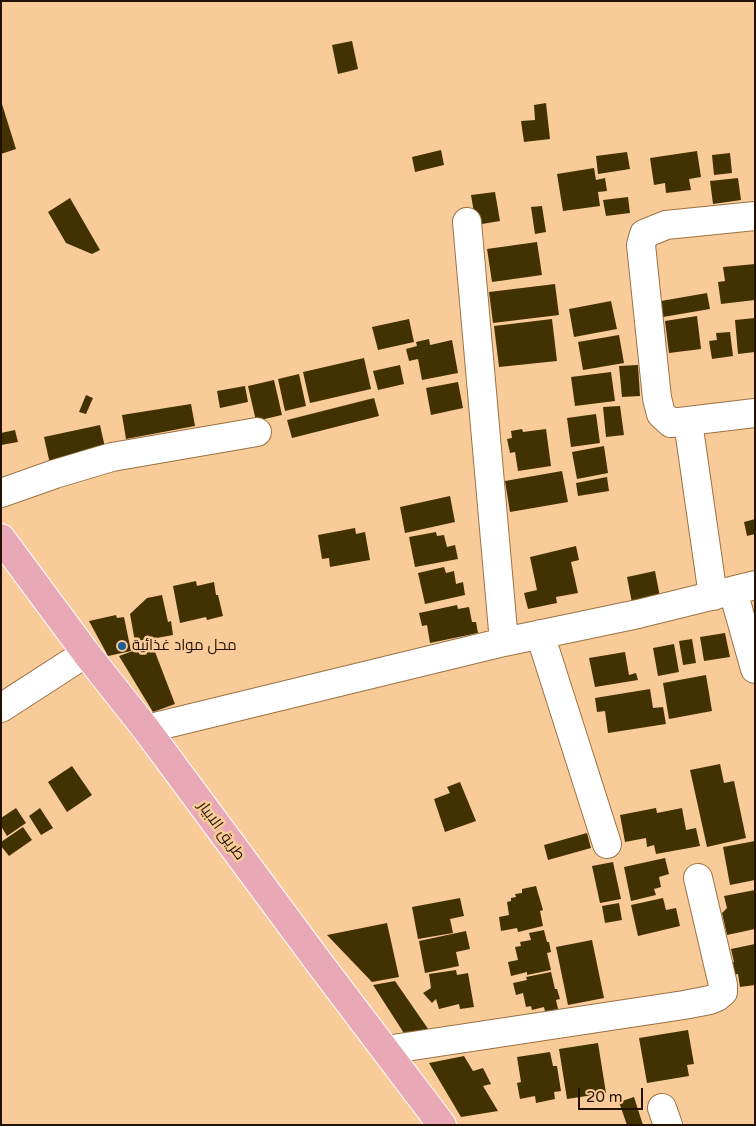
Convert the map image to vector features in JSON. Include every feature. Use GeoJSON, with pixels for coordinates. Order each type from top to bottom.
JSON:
{"type":"FeatureCollection","features":[{"type":"Feature","properties":{"kind":"main road","name":"طريق الابيار"},"geometry":{"type":"LineString","coordinates":[[5,551],[146,729],[442,1125]]}},
{"type":"Feature","properties":{"kind":"street"},"geometry":{"type":"LineString","coordinates":[[755,216],[666,225],[654,228],[644,234],[641,245],[657,398],[661,414],[671,423],[755,413]]}},
{"type":"Feature","properties":{"kind":"street"},"geometry":{"type":"LineString","coordinates":[[467,222],[504,642]]}},
{"type":"Feature","properties":{"kind":"street"},"geometry":{"type":"LineString","coordinates":[[688,422],[755,670]]}},
{"type":"Feature","properties":{"kind":"street"},"geometry":{"type":"LineString","coordinates":[[1,493],[112,458],[257,432]]}},
{"type":"Feature","properties":{"kind":"street"},"geometry":{"type":"LineString","coordinates":[[146,729],[504,642],[638,614],[733,591]]}},
{"type":"Feature","properties":{"kind":"street"},"geometry":{"type":"LineString","coordinates":[[540,634],[606,844]]}},
{"type":"Feature","properties":{"kind":"street"},"geometry":{"type":"LineString","coordinates":[[1,708],[86,653]]}},
{"type":"Feature","properties":{"kind":"street"},"geometry":{"type":"LineString","coordinates":[[386,1050],[684,1005],[717,997],[723,992],[723,985],[698,878]]}},
{"type":"Feature","properties":{"kind":"building"},"geometry":{"type":"Polygon","coordinates":[[[352,41],[358,69],[338,74],[332,45],[352,41]]]}},
{"type":"Feature","properties":{"kind":"building"},"geometry":{"type":"Polygon","coordinates":[[[1,101],[16,149],[1,154],[1,101]]]}},
{"type":"Feature","properties":{"kind":"building"},"geometry":{"type":"Polygon","coordinates":[[[546,103],[550,139],[524,142],[521,121],[535,120],[534,105],[546,103]]]}},
{"type":"Feature","properties":{"kind":"building"},"geometry":{"type":"Polygon","coordinates":[[[441,150],[444,165],[415,172],[412,157],[441,150]]]}},
{"type":"Feature","properties":{"kind":"building"},"geometry":{"type":"Polygon","coordinates":[[[697,151],[701,177],[689,179],[691,190],[666,193],[665,183],[654,185],[650,158],[697,151]]]}},
{"type":"Feature","properties":{"kind":"building"},"geometry":{"type":"Polygon","coordinates":[[[627,152],[630,169],[598,174],[596,156],[627,152]]]}},
{"type":"Feature","properties":{"kind":"building"},"geometry":{"type":"Polygon","coordinates":[[[730,153],[732,173],[714,175],[712,155],[730,153]]]}},
{"type":"Feature","properties":{"kind":"building"},"geometry":{"type":"Polygon","coordinates":[[[594,168],[596,180],[605,178],[607,191],[598,192],[600,206],[563,211],[557,174],[594,168]]]}},
{"type":"Feature","properties":{"kind":"building"},"geometry":{"type":"Polygon","coordinates":[[[738,178],[741,200],[713,204],[710,181],[738,178]]]}},
{"type":"Feature","properties":{"kind":"building"},"geometry":{"type":"Polygon","coordinates":[[[495,192],[500,221],[476,225],[471,195],[495,192]]]}},
{"type":"Feature","properties":{"kind":"building"},"geometry":{"type":"Polygon","coordinates":[[[628,197],[630,213],[606,216],[603,200],[628,197]]]}},
{"type":"Feature","properties":{"kind":"building"},"geometry":{"type":"Polygon","coordinates":[[[70,198],[100,250],[92,254],[66,243],[48,212],[70,198]]]}},
{"type":"Feature","properties":{"kind":"building"},"geometry":{"type":"Polygon","coordinates":[[[542,206],[546,232],[535,234],[531,207],[542,206]]]}},
{"type":"Feature","properties":{"kind":"building"},"geometry":{"type":"Polygon","coordinates":[[[537,242],[542,275],[492,282],[487,249],[537,242]]]}},
{"type":"Feature","properties":{"kind":"building"},"geometry":{"type":"Polygon","coordinates":[[[755,264],[755,300],[721,304],[718,282],[725,281],[723,267],[755,264]]]}},
{"type":"Feature","properties":{"kind":"building"},"geometry":{"type":"Polygon","coordinates":[[[555,284],[559,315],[493,323],[489,292],[555,284]]]}},
{"type":"Feature","properties":{"kind":"building"},"geometry":{"type":"Polygon","coordinates":[[[707,293],[710,309],[663,317],[661,301],[707,293]]]}},
{"type":"Feature","properties":{"kind":"building"},"geometry":{"type":"Polygon","coordinates":[[[611,301],[617,329],[574,337],[569,309],[611,301]]]}},
{"type":"Feature","properties":{"kind":"building"},"geometry":{"type":"Polygon","coordinates":[[[697,316],[701,349],[669,353],[665,321],[697,316]]]}},
{"type":"Feature","properties":{"kind":"building"},"geometry":{"type":"Polygon","coordinates":[[[755,318],[755,352],[738,354],[735,320],[755,318]]]}},
{"type":"Feature","properties":{"kind":"building"},"geometry":{"type":"Polygon","coordinates":[[[409,319],[414,342],[378,350],[372,327],[409,319]]]}},
{"type":"Feature","properties":{"kind":"building"},"geometry":{"type":"Polygon","coordinates":[[[552,319],[557,361],[499,367],[494,326],[552,319]]]}},
{"type":"Feature","properties":{"kind":"building"},"geometry":{"type":"Polygon","coordinates":[[[730,332],[733,356],[712,359],[709,341],[717,340],[716,333],[730,332]]]}},
{"type":"Feature","properties":{"kind":"building"},"geometry":{"type":"Polygon","coordinates":[[[619,335],[624,363],[583,370],[578,342],[619,335]]]}},
{"type":"Feature","properties":{"kind":"building"},"geometry":{"type":"Polygon","coordinates":[[[429,339],[430,345],[452,340],[458,373],[422,380],[418,359],[409,361],[406,349],[417,346],[416,342],[429,339]]]}},
{"type":"Feature","properties":{"kind":"building"},"geometry":{"type":"Polygon","coordinates":[[[364,358],[371,389],[310,403],[303,372],[364,358]]]}},
{"type":"Feature","properties":{"kind":"building"},"geometry":{"type":"Polygon","coordinates":[[[400,365],[404,384],[378,390],[373,371],[400,365]]]}},
{"type":"Feature","properties":{"kind":"building"},"geometry":{"type":"Polygon","coordinates":[[[638,365],[640,396],[622,397],[619,366],[638,365]]]}},
{"type":"Feature","properties":{"kind":"building"},"geometry":{"type":"Polygon","coordinates":[[[611,372],[615,401],[575,406],[571,377],[611,372]]]}},
{"type":"Feature","properties":{"kind":"building"},"geometry":{"type":"Polygon","coordinates":[[[299,374],[306,406],[285,411],[278,379],[299,374]]]}},
{"type":"Feature","properties":{"kind":"building"},"geometry":{"type":"Polygon","coordinates":[[[274,380],[282,415],[256,421],[248,386],[274,380]]]}},
{"type":"Feature","properties":{"kind":"building"},"geometry":{"type":"Polygon","coordinates":[[[458,382],[463,408],[431,415],[426,388],[458,382]]]}},
{"type":"Feature","properties":{"kind":"building"},"geometry":{"type":"Polygon","coordinates":[[[245,386],[248,402],[220,408],[217,391],[245,386]]]}},
{"type":"Feature","properties":{"kind":"building"},"geometry":{"type":"Polygon","coordinates":[[[86,395],[93,398],[86,414],[79,412],[86,395]]]}},
{"type":"Feature","properties":{"kind":"building"},"geometry":{"type":"Polygon","coordinates":[[[374,398],[379,416],[292,438],[287,420],[374,398]]]}},
{"type":"Feature","properties":{"kind":"building"},"geometry":{"type":"Polygon","coordinates":[[[191,404],[195,426],[126,439],[122,415],[191,404]]]}},
{"type":"Feature","properties":{"kind":"building"},"geometry":{"type":"Polygon","coordinates":[[[620,406],[624,435],[606,437],[603,407],[620,406]]]}},
{"type":"Feature","properties":{"kind":"building"},"geometry":{"type":"Polygon","coordinates":[[[596,414],[600,443],[571,447],[567,418],[596,414]]]}},
{"type":"Feature","properties":{"kind":"building"},"geometry":{"type":"Polygon","coordinates":[[[100,425],[106,452],[50,464],[44,437],[100,425]]]}},
{"type":"Feature","properties":{"kind":"building"},"geometry":{"type":"Polygon","coordinates":[[[522,429],[523,432],[546,429],[551,466],[518,471],[515,452],[510,453],[507,439],[512,438],[511,431],[522,429]]]}},
{"type":"Feature","properties":{"kind":"building"},"geometry":{"type":"Polygon","coordinates":[[[15,430],[18,442],[1,445],[1,433],[15,430]]]}},
{"type":"Feature","properties":{"kind":"building"},"geometry":{"type":"Polygon","coordinates":[[[604,446],[608,473],[577,479],[572,452],[604,446]]]}},
{"type":"Feature","properties":{"kind":"building"},"geometry":{"type":"Polygon","coordinates":[[[562,471],[568,502],[510,512],[505,481],[562,471]]]}},
{"type":"Feature","properties":{"kind":"building"},"geometry":{"type":"Polygon","coordinates":[[[607,477],[609,491],[578,496],[576,483],[607,477]]]}},
{"type":"Feature","properties":{"kind":"building"},"geometry":{"type":"Polygon","coordinates":[[[450,496],[455,522],[405,533],[400,507],[450,496]]]}},
{"type":"Feature","properties":{"kind":"building"},"geometry":{"type":"Polygon","coordinates":[[[755,519],[755,534],[747,536],[744,522],[755,519]]]}},
{"type":"Feature","properties":{"kind":"building"},"geometry":{"type":"Polygon","coordinates":[[[355,528],[356,534],[365,532],[370,560],[330,567],[329,558],[322,559],[318,535],[355,528]]]}},
{"type":"Feature","properties":{"kind":"building"},"geometry":{"type":"Polygon","coordinates":[[[436,532],[437,536],[444,535],[447,547],[455,545],[458,559],[415,567],[409,537],[436,532]]]}},
{"type":"Feature","properties":{"kind":"building"},"geometry":{"type":"Polygon","coordinates":[[[576,546],[579,560],[571,562],[578,593],[556,597],[557,603],[528,609],[524,593],[537,590],[530,557],[576,546]]]}},
{"type":"Feature","properties":{"kind":"building"},"geometry":{"type":"Polygon","coordinates":[[[444,567],[446,573],[454,571],[456,584],[463,582],[465,595],[425,604],[418,573],[444,567]]]}},
{"type":"Feature","properties":{"kind":"building"},"geometry":{"type":"Polygon","coordinates":[[[655,571],[660,597],[632,603],[627,577],[655,571]]]}},
{"type":"Feature","properties":{"kind":"building"},"geometry":{"type":"Polygon","coordinates":[[[196,581],[197,586],[214,582],[223,616],[207,620],[206,617],[180,623],[173,586],[196,581]]]}},
{"type":"Feature","properties":{"kind":"building"},"geometry":{"type":"Polygon","coordinates":[[[162,595],[168,622],[171,621],[173,635],[135,642],[130,614],[147,598],[162,595]]]}},
{"type":"Feature","properties":{"kind":"building"},"geometry":{"type":"Polygon","coordinates":[[[457,605],[458,609],[469,607],[472,622],[476,622],[478,633],[430,643],[427,625],[422,626],[419,613],[457,605]]]}},
{"type":"Feature","properties":{"kind":"building"},"geometry":{"type":"Polygon","coordinates":[[[116,615],[117,618],[124,617],[131,651],[108,656],[89,621],[116,615]]]}},
{"type":"Feature","properties":{"kind":"building"},"geometry":{"type":"Polygon","coordinates":[[[725,633],[730,657],[704,661],[700,637],[725,633]]]}},
{"type":"Feature","properties":{"kind":"building"},"geometry":{"type":"Polygon","coordinates":[[[692,639],[696,663],[683,665],[679,641],[692,639]]]}},
{"type":"Feature","properties":{"kind":"building"},"geometry":{"type":"Polygon","coordinates":[[[152,644],[175,704],[153,712],[119,656],[152,644]]]}},
{"type":"Feature","properties":{"kind":"building"},"geometry":{"type":"Polygon","coordinates":[[[674,644],[679,672],[658,676],[653,648],[674,644]]]}},
{"type":"Feature","properties":{"kind":"building"},"geometry":{"type":"Polygon","coordinates":[[[625,652],[629,675],[636,673],[638,680],[595,687],[589,658],[625,652]]]}},
{"type":"Feature","properties":{"kind":"building"},"geometry":{"type":"Polygon","coordinates":[[[706,675],[712,711],[669,719],[663,683],[706,675]]]}},
{"type":"Feature","properties":{"kind":"building"},"geometry":{"type":"Polygon","coordinates":[[[650,689],[653,708],[663,707],[666,724],[608,733],[605,711],[597,712],[595,698],[650,689]]]}},
{"type":"Feature","properties":{"kind":"building"},"geometry":{"type":"Polygon","coordinates":[[[720,764],[724,783],[734,781],[746,838],[707,847],[690,770],[720,764]]]}},
{"type":"Feature","properties":{"kind":"building"},"geometry":{"type":"Polygon","coordinates":[[[72,766],[92,795],[67,812],[48,782],[72,766]]]}},
{"type":"Feature","properties":{"kind":"building"},"geometry":{"type":"Polygon","coordinates":[[[460,782],[476,821],[445,832],[434,799],[450,793],[447,787],[460,782]]]}},
{"type":"Feature","properties":{"kind":"building"},"geometry":{"type":"Polygon","coordinates":[[[16,808],[26,823],[7,836],[1,826],[1,818],[16,808]]]}},
{"type":"Feature","properties":{"kind":"building"},"geometry":{"type":"Polygon","coordinates":[[[40,808],[53,828],[41,835],[29,816],[40,808]]]}},
{"type":"Feature","properties":{"kind":"building"},"geometry":{"type":"Polygon","coordinates":[[[656,808],[657,813],[682,808],[686,830],[696,828],[700,846],[656,854],[654,845],[647,847],[646,838],[625,842],[620,815],[656,808]]]}},
{"type":"Feature","properties":{"kind":"building"},"geometry":{"type":"Polygon","coordinates":[[[23,827],[32,840],[9,856],[1,846],[1,842],[23,827]]]}},
{"type":"Feature","properties":{"kind":"building"},"geometry":{"type":"Polygon","coordinates":[[[587,833],[591,848],[548,860],[544,845],[587,833]]]}},
{"type":"Feature","properties":{"kind":"building"},"geometry":{"type":"Polygon","coordinates":[[[755,841],[755,880],[730,885],[723,847],[755,841]]]}},
{"type":"Feature","properties":{"kind":"building"},"geometry":{"type":"Polygon","coordinates":[[[665,858],[669,874],[659,877],[661,887],[654,889],[656,895],[631,901],[624,867],[665,858]]]}},
{"type":"Feature","properties":{"kind":"building"},"geometry":{"type":"Polygon","coordinates":[[[613,862],[621,899],[600,903],[592,866],[613,862]]]}},
{"type":"Feature","properties":{"kind":"building"},"geometry":{"type":"Polygon","coordinates":[[[536,886],[543,910],[540,911],[543,926],[518,932],[517,928],[501,931],[499,917],[509,915],[507,902],[511,901],[511,898],[516,897],[515,894],[522,893],[522,889],[536,886]]]}},
{"type":"Feature","properties":{"kind":"building"},"geometry":{"type":"Polygon","coordinates":[[[755,890],[755,929],[727,935],[722,913],[727,908],[724,896],[755,890]]]}},
{"type":"Feature","properties":{"kind":"building"},"geometry":{"type":"Polygon","coordinates":[[[460,898],[464,916],[450,919],[453,933],[418,939],[412,907],[460,898]]]}},
{"type":"Feature","properties":{"kind":"building"},"geometry":{"type":"Polygon","coordinates":[[[663,898],[666,910],[676,908],[680,926],[638,936],[631,905],[663,898]]]}},
{"type":"Feature","properties":{"kind":"building"},"geometry":{"type":"Polygon","coordinates":[[[619,903],[622,920],[605,923],[602,906],[619,903]]]}},
{"type":"Feature","properties":{"kind":"building"},"geometry":{"type":"Polygon","coordinates":[[[387,923],[399,977],[372,982],[327,935],[387,923]]]}},
{"type":"Feature","properties":{"kind":"building"},"geometry":{"type":"Polygon","coordinates":[[[544,930],[551,952],[547,953],[551,970],[527,975],[527,972],[511,976],[508,962],[518,960],[515,947],[521,946],[520,942],[531,940],[529,933],[544,930]]]}},
{"type":"Feature","properties":{"kind":"building"},"geometry":{"type":"Polygon","coordinates":[[[466,931],[470,949],[456,952],[459,966],[425,973],[419,941],[466,931]]]}},
{"type":"Feature","properties":{"kind":"building"},"geometry":{"type":"Polygon","coordinates":[[[592,940],[604,998],[568,1005],[556,947],[592,940]]]}},
{"type":"Feature","properties":{"kind":"building"},"geometry":{"type":"Polygon","coordinates":[[[755,944],[755,985],[740,987],[738,974],[733,975],[730,962],[734,962],[731,949],[755,944]]]}},
{"type":"Feature","properties":{"kind":"building"},"geometry":{"type":"Polygon","coordinates":[[[456,970],[457,975],[468,973],[474,1007],[460,1009],[459,1004],[439,1009],[436,999],[432,1003],[423,993],[431,988],[429,974],[456,970]]]}},
{"type":"Feature","properties":{"kind":"building"},"geometry":{"type":"Polygon","coordinates":[[[551,972],[555,989],[557,989],[560,999],[556,1000],[559,1013],[546,1016],[544,1007],[532,1010],[531,1006],[526,1007],[523,993],[516,995],[513,983],[527,980],[526,977],[551,972]]]}},
{"type":"Feature","properties":{"kind":"building"},"geometry":{"type":"Polygon","coordinates":[[[395,981],[433,1036],[409,1041],[373,985],[395,981]]]}},
{"type":"Feature","properties":{"kind":"building"},"geometry":{"type":"Polygon","coordinates":[[[688,1030],[694,1064],[687,1065],[689,1076],[647,1083],[639,1038],[688,1030]]]}},
{"type":"Feature","properties":{"kind":"building"},"geometry":{"type":"Polygon","coordinates":[[[598,1043],[606,1093],[567,1099],[559,1049],[598,1043]]]}},
{"type":"Feature","properties":{"kind":"building"},"geometry":{"type":"Polygon","coordinates":[[[550,1052],[553,1066],[557,1066],[561,1091],[554,1092],[555,1099],[536,1103],[535,1096],[520,1099],[517,1083],[521,1082],[517,1057],[550,1052]]]}},
{"type":"Feature","properties":{"kind":"building"},"geometry":{"type":"Polygon","coordinates":[[[464,1056],[473,1071],[483,1068],[491,1084],[483,1086],[498,1111],[461,1117],[429,1063],[464,1056]]]}},
{"type":"Feature","properties":{"kind":"building"},"geometry":{"type":"Polygon","coordinates":[[[634,1097],[643,1125],[627,1125],[619,1102],[634,1097]]]}},
{"type":"Feature","properties":{"kind":"place","name":"محل مواد غذائية"},"geometry":{"type":"Point","coordinates":[122,646]}}]}
